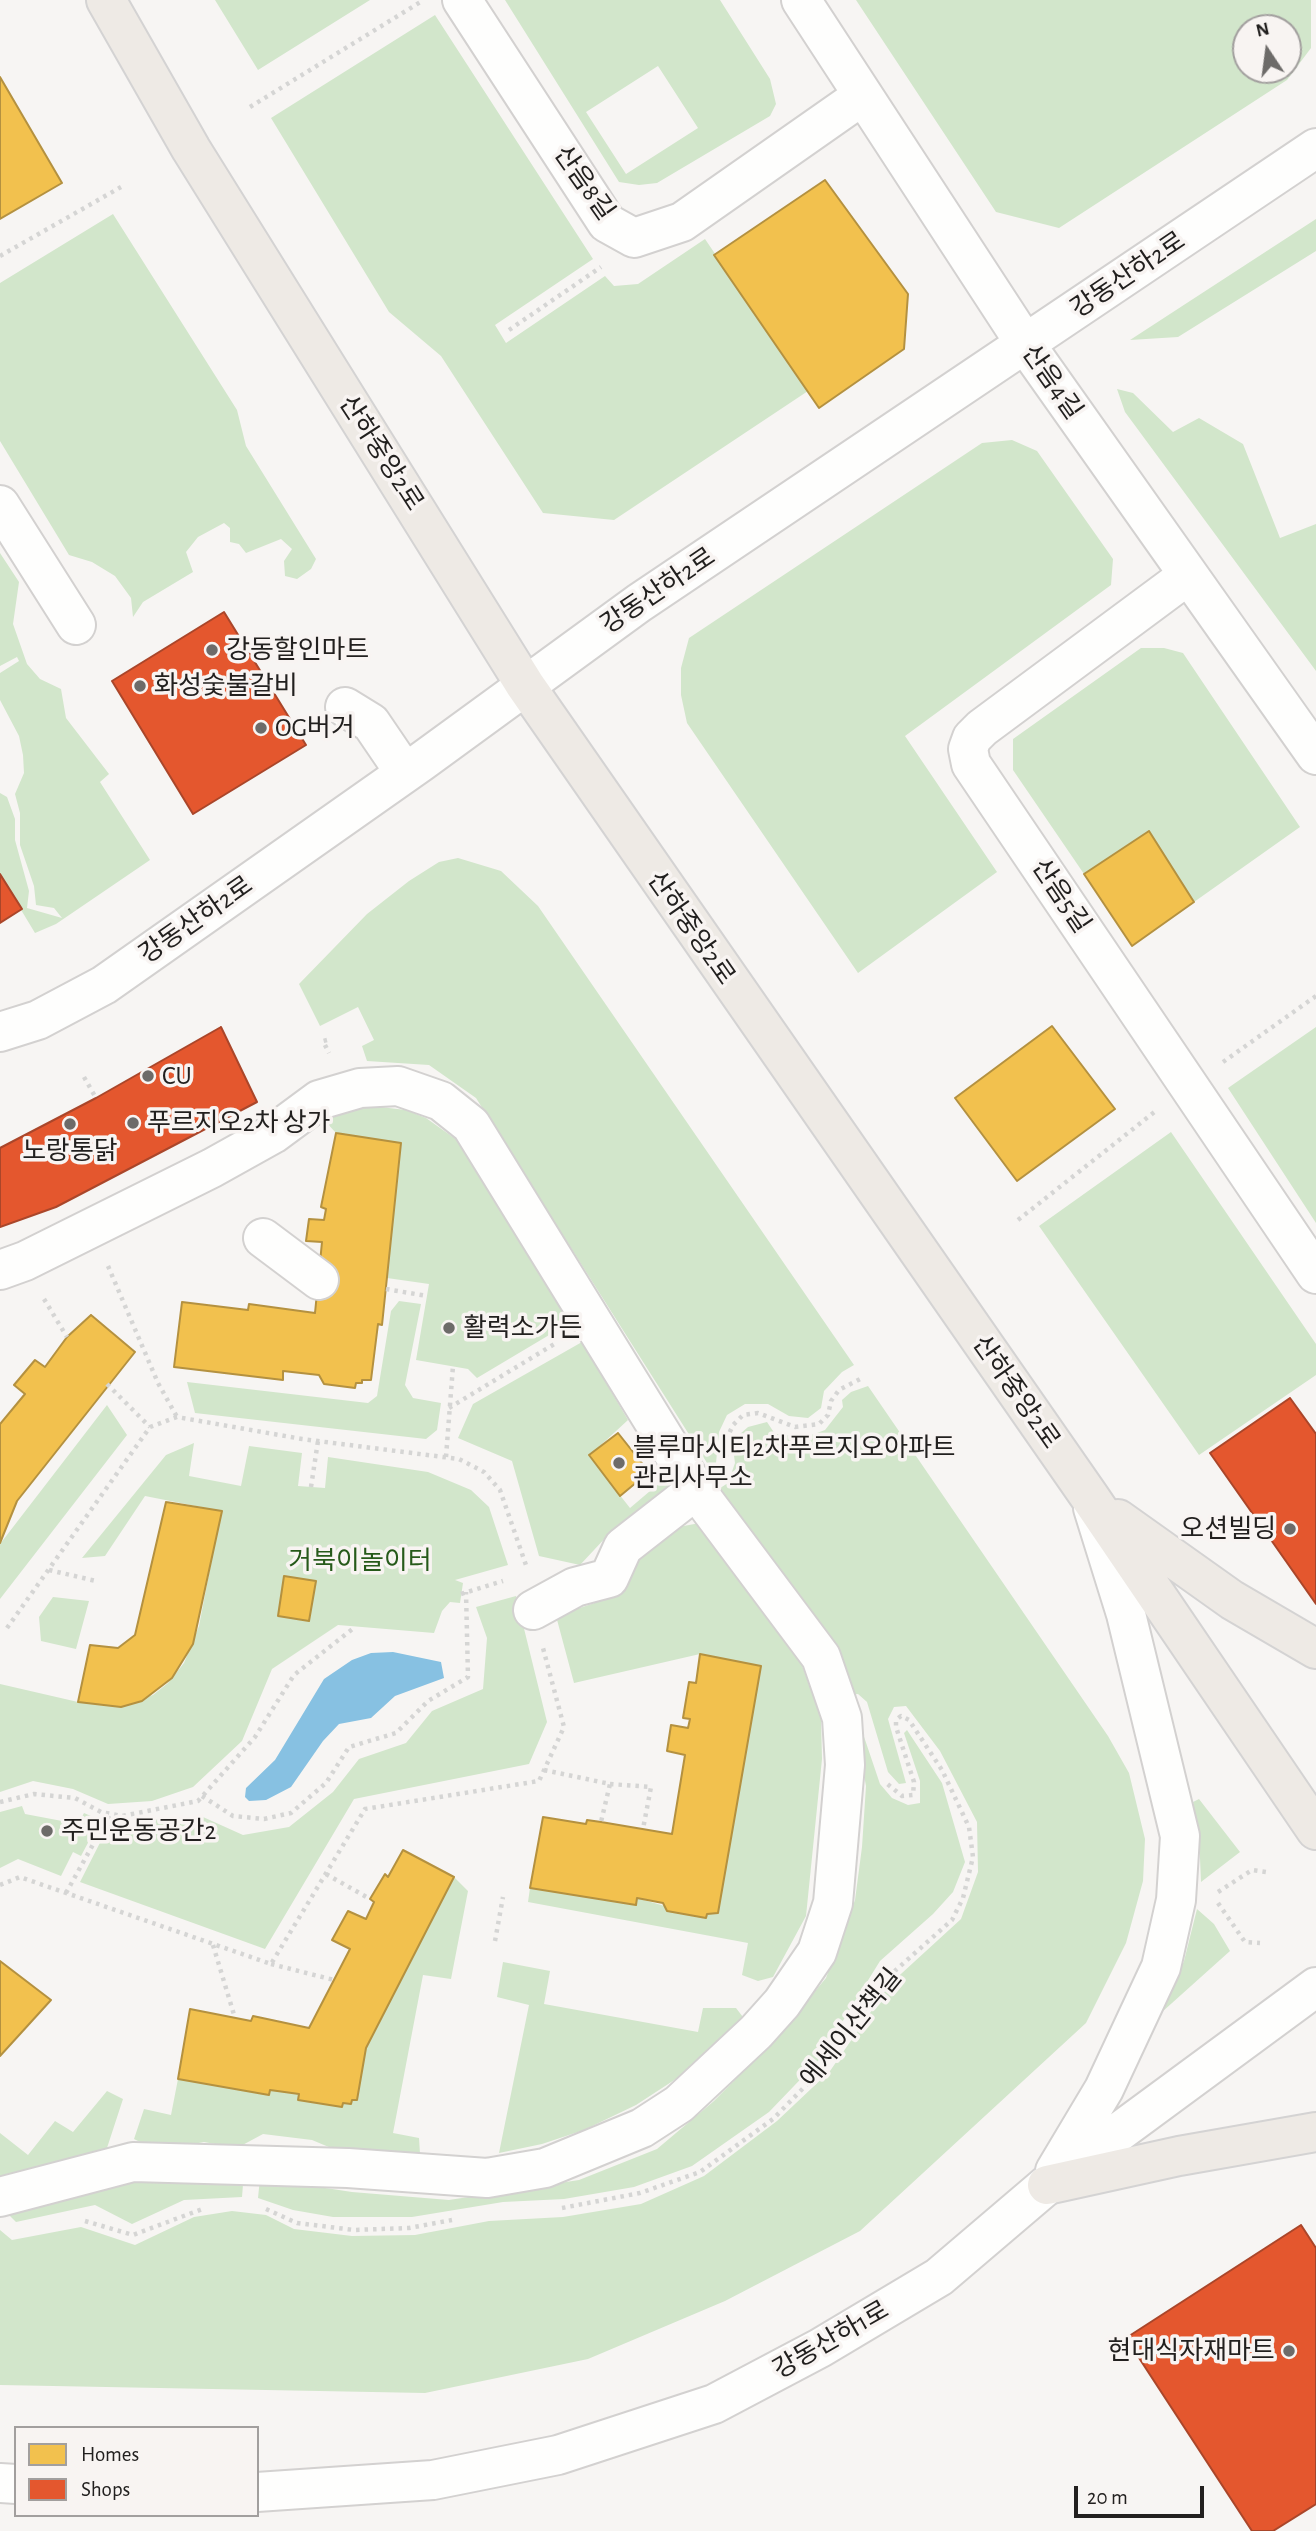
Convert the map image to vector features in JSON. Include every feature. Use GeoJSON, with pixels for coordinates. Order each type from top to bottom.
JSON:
{"type":"FeatureCollection","features":[{"type":"Feature","properties":{"kind":"main road","name":"산하중앙2로"},"geometry":{"type":"LineString","coordinates":[[106,0],[191,149],[525,685],[1089,1496],[1316,1830]]}},
{"type":"Feature","properties":{"kind":"main road"},"geometry":{"type":"LineString","coordinates":[[1089,1496],[1160,1552],[1231,1601],[1316,1649]]}},
{"type":"Feature","properties":{"kind":"main road"},"geometry":{"type":"LineString","coordinates":[[1047,2185],[1179,2156],[1316,2132]]}},
{"type":"Feature","properties":{"kind":"street","name":"산음8길"},"geometry":{"type":"LineString","coordinates":[[462,0],[607,223],[634,239],[682,222],[862,96]]}},
{"type":"Feature","properties":{"kind":"street","name":"산음4길"},"geometry":{"type":"LineString","coordinates":[[801,0],[1026,345],[1316,755]]}},
{"type":"Feature","properties":{"kind":"street","name":"강동산하2로"},"geometry":{"type":"LineString","coordinates":[[0,1032],[38,1020],[104,985],[405,773],[639,603],[1316,148]]}},
{"type":"Feature","properties":{"kind":"street"},"geometry":{"type":"LineString","coordinates":[[0,505],[76,625]]}},
{"type":"Feature","properties":{"kind":"street","name":"산음5길"},"geometry":{"type":"LineString","coordinates":[[1187,576],[982,728],[972,738],[968,749],[971,764],[1316,1275]]}},
{"type":"Feature","properties":{"kind":"street"},"geometry":{"type":"LineString","coordinates":[[345,707],[371,723],[405,773]]}},
{"type":"Feature","properties":{"kind":"street"},"geometry":{"type":"LineString","coordinates":[[0,1270],[25,1261],[212,1168],[272,1134],[319,1100],[360,1088],[398,1086],[441,1101],[471,1125],[696,1490],[821,1657],[842,1718],[845,1765],[833,1903],[817,1952],[782,2003],[756,2032],[679,2104],[661,2116],[596,2149],[545,2168],[487,2178],[348,2168],[133,2162],[0,2197]]}},
{"type":"Feature","properties":{"kind":"street"},"geometry":{"type":"LineString","coordinates":[[263,1238],[320,1280]]}},
{"type":"Feature","properties":{"kind":"street"},"geometry":{"type":"LineString","coordinates":[[533,1611],[575,1587],[609,1578],[622,1547],[696,1490]]}},
{"type":"Feature","properties":{"kind":"street"},"geometry":{"type":"LineString","coordinates":[[1047,2185],[1104,2089],[1161,1967],[1175,1900],[1180,1836],[1126,1615],[1089,1496]]}},
{"type":"Feature","properties":{"kind":"street","name":"강동산하1로"},"geometry":{"type":"LineString","coordinates":[[259,2491],[433,2480],[558,2455],[714,2404],[820,2348],[939,2277],[1047,2185],[1316,1987]]}},
{"type":"Feature","properties":{"kind":"path"},"geometry":{"type":"LineString","coordinates":[[250,107],[423,0]]}},
{"type":"Feature","properties":{"kind":"path"},"geometry":{"type":"LineString","coordinates":[[0,256],[121,187]]}},
{"type":"Feature","properties":{"kind":"path"},"geometry":{"type":"LineString","coordinates":[[509,330],[611,260]]}},
{"type":"Feature","properties":{"kind":"path"},"geometry":{"type":"LineString","coordinates":[[1219,1065],[1316,996]]}},
{"type":"Feature","properties":{"kind":"path"},"geometry":{"type":"LineString","coordinates":[[84,1077],[96,1098]]}},
{"type":"Feature","properties":{"kind":"path"},"geometry":{"type":"LineString","coordinates":[[1018,1220],[1165,1104]]}},
{"type":"Feature","properties":{"kind":"path"},"geometry":{"type":"LineString","coordinates":[[106,1261],[158,1383],[177,1417]]}},
{"type":"Feature","properties":{"kind":"path"},"geometry":{"type":"LineString","coordinates":[[386,1289],[427,1296]]}},
{"type":"Feature","properties":{"kind":"path"},"geometry":{"type":"LineString","coordinates":[[40,1292],[67,1337]]}},
{"type":"Feature","properties":{"kind":"path"},"geometry":{"type":"LineString","coordinates":[[449,1408],[591,1321]]}},
{"type":"Feature","properties":{"kind":"path"},"geometry":{"type":"LineString","coordinates":[[446,1457],[453,1366]]}},
{"type":"Feature","properties":{"kind":"path"},"geometry":{"type":"LineString","coordinates":[[696,1490],[719,1474],[726,1460],[727,1438],[733,1425],[743,1415],[758,1413],[795,1427],[819,1424],[828,1415],[831,1401],[839,1390],[862,1378]]}},
{"type":"Feature","properties":{"kind":"path"},"geometry":{"type":"LineString","coordinates":[[107,1384],[150,1427]]}},
{"type":"Feature","properties":{"kind":"path"},"geometry":{"type":"LineString","coordinates":[[7,1628],[150,1427],[177,1417],[318,1441],[459,1459],[484,1472],[500,1490],[529,1573],[533,1611],[564,1727],[539,1781],[365,1809],[271,1964]]}},
{"type":"Feature","properties":{"kind":"path"},"geometry":{"type":"LineString","coordinates":[[311,1487],[318,1441]]}},
{"type":"Feature","properties":{"kind":"path"},"geometry":{"type":"LineString","coordinates":[[50,1570],[96,1581]]}},
{"type":"Feature","properties":{"kind":"path"},"geometry":{"type":"LineString","coordinates":[[202,1796],[233,1816],[264,1819],[291,1812],[326,1783],[349,1747],[396,1733],[428,1701],[468,1677],[464,1593],[529,1573]]}},
{"type":"Feature","properties":{"kind":"path"},"geometry":{"type":"LineString","coordinates":[[0,1802],[34,1794],[75,1798],[110,1814],[122,1816],[198,1801],[255,1737],[294,1675],[355,1627]]}},
{"type":"Feature","properties":{"kind":"path","name":"에세이산책길"},"geometry":{"type":"LineString","coordinates":[[551,2209],[640,2193],[700,2172],[773,2119],[822,2069],[888,1977],[953,1920],[964,1898],[973,1857],[969,1827],[942,1770],[909,1720],[901,1716],[896,1720],[896,1727],[914,1782],[913,1795],[902,1796],[880,1775]]}},
{"type":"Feature","properties":{"kind":"path"},"geometry":{"type":"LineString","coordinates":[[544,1770],[610,1784],[651,1787],[643,1829]]}},
{"type":"Feature","properties":{"kind":"path"},"geometry":{"type":"LineString","coordinates":[[601,1822],[610,1784]]}},
{"type":"Feature","properties":{"kind":"path"},"geometry":{"type":"LineString","coordinates":[[66,1893],[110,1814]]}},
{"type":"Feature","properties":{"kind":"path"},"geometry":{"type":"LineString","coordinates":[[1260,1943],[1245,1942],[1213,1896],[1252,1870],[1265,1872]]}},
{"type":"Feature","properties":{"kind":"path"},"geometry":{"type":"LineString","coordinates":[[327,1874],[370,1899]]}},
{"type":"Feature","properties":{"kind":"path"},"geometry":{"type":"LineString","coordinates":[[0,1885],[20,1877],[271,1964],[334,1980]]}},
{"type":"Feature","properties":{"kind":"path"},"geometry":{"type":"LineString","coordinates":[[495,1941],[503,1897]]}},
{"type":"Feature","properties":{"kind":"path"},"geometry":{"type":"LineString","coordinates":[[213,1944],[235,2018]]}},
{"type":"Feature","properties":{"kind":"path"},"geometry":{"type":"LineString","coordinates":[[78,2221],[88,2220],[133,2235],[187,2213],[207,2208]]}},
{"type":"Feature","properties":{"kind":"path"},"geometry":{"type":"LineString","coordinates":[[257,2208],[297,2223],[354,2230],[409,2228],[462,2218]]}},
{"type":"Feature","properties":{"kind":"green space"},"geometry":{"type":"Polygon","coordinates":[[[215,0],[370,0],[258,70],[215,0]]]}},
{"type":"Feature","properties":{"kind":"green space"},"geometry":{"type":"Polygon","coordinates":[[[505,0],[720,0],[770,79],[776,104],[770,116],[657,183],[639,185],[619,182],[505,0]],[[658,66],[586,112],[626,174],[698,128],[658,66]]]}},
{"type":"Feature","properties":{"kind":"green space"},"geometry":{"type":"Polygon","coordinates":[[[856,0],[1311,0],[1311,48],[1302,60],[1302,14],[1232,14],[1232,84],[1281,84],[1059,228],[996,212],[856,0]]]}},
{"type":"Feature","properties":{"kind":"green space"},"geometry":{"type":"Polygon","coordinates":[[[435,15],[593,259],[495,325],[506,343],[605,276],[614,286],[638,284],[705,239],[808,391],[614,520],[543,513],[441,356],[389,312],[271,118],[435,15]]]}},
{"type":"Feature","properties":{"kind":"green space"},"geometry":{"type":"Polygon","coordinates":[[[113,214],[237,410],[246,446],[316,559],[311,569],[297,579],[285,576],[284,561],[292,549],[281,539],[246,553],[239,544],[230,542],[230,528],[224,523],[198,537],[186,552],[193,572],[143,602],[133,617],[131,598],[115,576],[92,562],[69,555],[0,441],[0,283],[113,214]]]}},
{"type":"Feature","properties":{"kind":"green space"},"geometry":{"type":"Polygon","coordinates":[[[1316,219],[1316,251],[1178,337],[1130,340],[1316,219]]]}},
{"type":"Feature","properties":{"kind":"green space"},"geometry":{"type":"Polygon","coordinates":[[[1117,389],[1133,393],[1173,432],[1199,418],[1243,444],[1280,538],[1316,524],[1316,671],[1125,412],[1117,389]]]}},
{"type":"Feature","properties":{"kind":"green space"},"geometry":{"type":"Polygon","coordinates":[[[1012,440],[1037,451],[1113,559],[1111,585],[905,736],[997,872],[858,973],[687,723],[681,695],[681,668],[689,638],[982,443],[1012,440]]]}},
{"type":"Feature","properties":{"kind":"green space"},"geometry":{"type":"Polygon","coordinates":[[[0,553],[19,582],[13,624],[27,664],[40,679],[61,689],[66,718],[109,774],[100,782],[150,860],[56,924],[35,933],[0,875],[0,793],[7,797],[15,819],[15,840],[29,891],[27,908],[62,918],[54,908],[36,905],[34,886],[20,845],[20,813],[15,794],[24,773],[23,755],[19,736],[0,700],[0,673],[19,661],[17,657],[0,666],[0,553]]]}},
{"type":"Feature","properties":{"kind":"green space"},"geometry":{"type":"Polygon","coordinates":[[[1141,648],[1164,648],[1183,653],[1300,827],[1194,902],[1149,832],[1084,874],[1013,770],[1013,739],[1141,648]]]}},
{"type":"Feature","properties":{"kind":"green space"},"geometry":{"type":"Polygon","coordinates":[[[458,858],[501,871],[538,906],[854,1365],[842,1372],[824,1391],[821,1408],[808,1418],[789,1416],[768,1404],[745,1404],[727,1415],[719,1432],[716,1463],[709,1466],[476,1098],[429,1065],[367,1061],[362,1046],[374,1040],[358,1007],[320,1026],[299,984],[367,914],[409,881],[439,862],[458,858]]]}},
{"type":"Feature","properties":{"kind":"green space"},"geometry":{"type":"Polygon","coordinates":[[[1316,1027],[1316,1223],[1228,1088],[1316,1027]]]}},
{"type":"Feature","properties":{"kind":"green space"},"geometry":{"type":"Polygon","coordinates":[[[372,1106],[406,1110],[426,1118],[457,1140],[571,1322],[477,1378],[468,1369],[416,1360],[429,1284],[387,1278],[401,1143],[336,1133],[325,1121],[372,1106]]]}},
{"type":"Feature","properties":{"kind":"green space"},"geometry":{"type":"Polygon","coordinates":[[[1171,1132],[1316,1344],[1316,1375],[1199,1455],[1039,1226],[1171,1132]]]}},
{"type":"Feature","properties":{"kind":"green space"},"geometry":{"type":"Polygon","coordinates":[[[399,1301],[421,1304],[405,1385],[413,1398],[441,1403],[437,1430],[426,1439],[195,1413],[187,1382],[368,1403],[377,1396],[391,1311],[399,1301]]]}},
{"type":"Feature","properties":{"kind":"green space"},"geometry":{"type":"Polygon","coordinates":[[[582,1342],[628,1420],[589,1456],[630,1508],[663,1480],[671,1489],[608,1535],[580,1565],[539,1556],[512,1461],[458,1438],[473,1404],[582,1342]]]}},
{"type":"Feature","properties":{"kind":"green space"},"geometry":{"type":"Polygon","coordinates":[[[868,1386],[1108,1736],[1129,1773],[1145,1839],[1143,1881],[1126,1943],[1086,2023],[860,2231],[725,2301],[588,2359],[425,2393],[0,2385],[0,2230],[12,2240],[81,2227],[135,2245],[194,2217],[232,2211],[266,2215],[294,2229],[352,2236],[415,2235],[489,2221],[563,2217],[641,2204],[704,2176],[777,2121],[830,2071],[890,1984],[961,1919],[978,1872],[977,1822],[940,1751],[906,1706],[894,1707],[888,1719],[906,1783],[899,1784],[888,1772],[867,1702],[858,1694],[848,1695],[717,1490],[728,1483],[735,1463],[732,1441],[748,1427],[767,1422],[775,1434],[806,1437],[825,1430],[843,1407],[842,1400],[851,1392],[868,1386]]]}},
{"type":"Feature","properties":{"kind":"green space"},"geometry":{"type":"Polygon","coordinates":[[[107,1405],[127,1435],[0,1599],[0,1544],[107,1405]]]}},
{"type":"Feature","properties":{"kind":"green space","name":"거북이놀이터"},"geometry":{"type":"Polygon","coordinates":[[[194,1443],[189,1476],[241,1486],[249,1446],[302,1453],[298,1486],[325,1488],[328,1457],[428,1472],[471,1490],[489,1507],[508,1565],[455,1580],[463,1583],[460,1603],[450,1602],[442,1611],[434,1633],[338,1625],[272,1669],[242,1741],[193,1787],[152,1801],[108,1804],[73,1789],[33,1781],[0,1792],[0,1684],[78,1702],[121,1706],[153,1695],[168,1683],[184,1663],[199,1626],[221,1511],[145,1496],[105,1556],[82,1558],[166,1455],[194,1443]]]}},
{"type":"Feature","properties":{"kind":"green space"},"geometry":{"type":"Polygon","coordinates":[[[700,1523],[798,1654],[821,1718],[822,1759],[806,1916],[773,1977],[758,1981],[742,1975],[748,1943],[528,1902],[530,1888],[635,1905],[637,1898],[706,1918],[707,1914],[718,1912],[761,1667],[700,1654],[574,1683],[556,1616],[621,1594],[633,1560],[678,1527],[700,1523]]]}},
{"type":"Feature","properties":{"kind":"green space"},"geometry":{"type":"Polygon","coordinates":[[[516,1596],[547,1722],[529,1764],[354,1799],[265,1949],[80,1882],[109,1825],[121,1830],[165,1817],[203,1817],[243,1835],[289,1827],[333,1792],[359,1759],[406,1743],[432,1711],[483,1689],[487,1638],[476,1607],[516,1596]]]}},
{"type":"Feature","properties":{"kind":"green space"},"geometry":{"type":"Polygon","coordinates":[[[53,1597],[89,1601],[76,1649],[41,1641],[39,1617],[53,1597]]]}},
{"type":"Feature","properties":{"kind":"green space"},"geometry":{"type":"Polygon","coordinates":[[[858,1719],[880,1784],[892,1798],[908,1805],[920,1803],[920,1781],[904,1733],[907,1730],[942,1783],[965,1862],[953,1892],[933,1914],[880,1961],[818,2061],[769,2112],[692,2166],[634,2187],[564,2199],[503,2202],[412,2217],[333,2217],[293,2210],[258,2198],[260,2178],[352,2192],[449,2200],[579,2180],[657,2149],[714,2101],[777,2037],[826,1978],[855,1900],[862,1847],[866,1786],[854,1722],[858,1719]]]}},
{"type":"Feature","properties":{"kind":"green space"},"geometry":{"type":"Polygon","coordinates":[[[1199,1799],[1240,1852],[1201,1882],[1199,1835],[1193,1802],[1199,1799]]]}},
{"type":"Feature","properties":{"kind":"green space","name":"주민운동공간2"},"geometry":{"type":"Polygon","coordinates":[[[22,1806],[25,1814],[78,1824],[84,1813],[100,1820],[81,1856],[73,1852],[61,1876],[18,1859],[0,1868],[0,1812],[22,1806]]]}},
{"type":"Feature","properties":{"kind":"green space"},"geometry":{"type":"Polygon","coordinates":[[[454,1877],[468,1891],[451,1979],[423,1975],[393,2133],[419,2138],[420,2154],[360,2160],[312,2140],[263,2134],[237,2148],[204,2142],[158,2151],[134,2139],[144,2109],[171,2115],[178,2079],[269,2095],[270,2090],[299,2094],[298,2100],[342,2107],[343,2103],[356,2100],[366,2048],[454,1877]]]}},
{"type":"Feature","properties":{"kind":"green space"},"geometry":{"type":"Polygon","coordinates":[[[1197,1909],[1214,1924],[1230,1951],[1162,2012],[1184,1961],[1197,1909]]]}},
{"type":"Feature","properties":{"kind":"green space"},"geometry":{"type":"Polygon","coordinates":[[[503,1962],[550,1971],[544,2004],[698,2032],[703,2008],[736,2008],[746,2021],[682,2075],[636,2105],[584,2130],[542,2144],[499,2153],[529,2005],[497,1997],[503,1962]]]}},
{"type":"Feature","properties":{"kind":"green space"},"geometry":{"type":"Polygon","coordinates":[[[107,2091],[123,2099],[106,2151],[0,2179],[0,2133],[28,2155],[55,2121],[73,2132],[107,2091]]]}},
{"type":"Feature","properties":{"kind":"green space"},"geometry":{"type":"Polygon","coordinates":[[[136,2168],[244,2172],[242,2197],[184,2200],[132,2224],[95,2205],[16,2222],[0,2206],[136,2168]]]}},
{"type":"Feature","properties":{"kind":"water"},"geometry":{"type":"Polygon","coordinates":[[[393,1652],[441,1662],[444,1678],[395,1696],[371,1718],[339,1724],[323,1741],[291,1787],[266,1800],[249,1801],[245,1797],[246,1788],[275,1760],[324,1679],[352,1660],[371,1653],[393,1652]]]}},
{"type":"Feature","properties":{"kind":"building: Homes"},"geometry":{"type":"Polygon","coordinates":[[[0,77],[62,183],[0,219],[0,77]]]}},
{"type":"Feature","properties":{"kind":"building: Homes"},"geometry":{"type":"Polygon","coordinates":[[[825,180],[908,294],[904,349],[819,408],[714,255],[825,180]]]}},
{"type":"Feature","properties":{"kind":"building: Homes"},"geometry":{"type":"Polygon","coordinates":[[[1149,831],[1194,902],[1132,946],[1084,874],[1149,831]]]}},
{"type":"Feature","properties":{"kind":"building: Homes"},"geometry":{"type":"Polygon","coordinates":[[[1052,1026],[1115,1109],[1017,1181],[955,1098],[1052,1026]]]}},
{"type":"Feature","properties":{"kind":"building: Homes"},"geometry":{"type":"Polygon","coordinates":[[[336,1133],[401,1143],[382,1325],[378,1324],[371,1380],[356,1383],[355,1388],[324,1384],[319,1375],[283,1371],[283,1380],[174,1367],[182,1302],[248,1310],[249,1304],[315,1313],[322,1242],[306,1241],[309,1219],[324,1220],[326,1209],[321,1207],[336,1133]]]}},
{"type":"Feature","properties":{"kind":"building: Homes"},"geometry":{"type":"Polygon","coordinates":[[[91,1315],[135,1352],[17,1501],[0,1543],[0,1424],[25,1394],[14,1385],[35,1360],[45,1367],[67,1337],[91,1315]]]}},
{"type":"Feature","properties":{"kind":"building: Homes","name":"블루마시티2차푸르지오아파트 관리사무소"},"geometry":{"type":"Polygon","coordinates":[[[618,1433],[649,1472],[620,1496],[589,1455],[618,1433]]]}},
{"type":"Feature","properties":{"kind":"building: Homes"},"geometry":{"type":"Polygon","coordinates":[[[166,1502],[222,1511],[193,1644],[172,1678],[142,1701],[121,1707],[78,1702],[90,1645],[118,1648],[135,1635],[166,1502]]]}},
{"type":"Feature","properties":{"kind":"building: Homes"},"geometry":{"type":"Polygon","coordinates":[[[284,1576],[316,1581],[309,1621],[278,1616],[284,1576]]]}},
{"type":"Feature","properties":{"kind":"building: Homes"},"geometry":{"type":"Polygon","coordinates":[[[700,1654],[761,1666],[718,1913],[707,1914],[706,1918],[667,1911],[663,1903],[637,1898],[636,1905],[530,1888],[543,1817],[586,1824],[587,1820],[672,1834],[685,1755],[667,1751],[671,1725],[688,1728],[690,1719],[683,1718],[689,1682],[696,1683],[700,1654]]]}},
{"type":"Feature","properties":{"kind":"building: Homes"},"geometry":{"type":"Polygon","coordinates":[[[403,1850],[454,1877],[366,2048],[357,2100],[352,2100],[351,2104],[343,2103],[342,2107],[298,2100],[299,2094],[270,2090],[269,2095],[178,2079],[190,2009],[251,2021],[253,2016],[309,2028],[350,1949],[332,1940],[348,1911],[366,1919],[374,1902],[370,1899],[385,1874],[388,1877],[403,1850]]]}},
{"type":"Feature","properties":{"kind":"building: Homes"},"geometry":{"type":"Polygon","coordinates":[[[0,1961],[51,2000],[0,2056],[0,1961]]]}},
{"type":"Feature","properties":{"kind":"building: Shops"},"geometry":{"type":"Polygon","coordinates":[[[224,612],[306,745],[193,814],[112,681],[224,612]]]}},
{"type":"Feature","properties":{"kind":"building: Shops"},"geometry":{"type":"Polygon","coordinates":[[[0,874],[22,909],[0,923],[0,874]]]}},
{"type":"Feature","properties":{"kind":"building: Shops","name":"푸르지오2차 상가"},"geometry":{"type":"Polygon","coordinates":[[[221,1027],[257,1102],[56,1207],[0,1227],[0,1148],[96,1098],[221,1027]]]}},
{"type":"Feature","properties":{"kind":"building: Shops","name":"오션빌딩"},"geometry":{"type":"Polygon","coordinates":[[[1290,1398],[1316,1434],[1316,1604],[1210,1453],[1290,1398]]]}},
{"type":"Feature","properties":{"kind":"building: Shops"},"geometry":{"type":"Polygon","coordinates":[[[1301,2225],[1316,2248],[1316,2504],[1273,2531],[1252,2531],[1126,2338],[1301,2225]]]}},
{"type":"Feature","properties":{"kind":"place","name":"강동할인마트"},"geometry":{"type":"Point","coordinates":[212,650]}},
{"type":"Feature","properties":{"kind":"place","name":"화성숯불갈비"},"geometry":{"type":"Point","coordinates":[140,686]}},
{"type":"Feature","properties":{"kind":"place","name":"OG버거"},"geometry":{"type":"Point","coordinates":[261,728]}},
{"type":"Feature","properties":{"kind":"place","name":"CU"},"geometry":{"type":"Point","coordinates":[148,1076]}},
{"type":"Feature","properties":{"kind":"place","name":"푸르지오2차 상가"},"geometry":{"type":"Point","coordinates":[133,1123]}},
{"type":"Feature","properties":{"kind":"place","name":"노랑통닭"},"geometry":{"type":"Point","coordinates":[70,1124]}},
{"type":"Feature","properties":{"kind":"place","name":"활력소가든"},"geometry":{"type":"Point","coordinates":[449,1328]}},
{"type":"Feature","properties":{"kind":"place","name":"블루마시티2차푸르지오아파트 관리사무소"},"geometry":{"type":"Point","coordinates":[619,1463]}},
{"type":"Feature","properties":{"kind":"place","name":"오션빌딩"},"geometry":{"type":"Point","coordinates":[1290,1529]}},
{"type":"Feature","properties":{"kind":"place","name":"주민운동공간2"},"geometry":{"type":"Point","coordinates":[47,1831]}},
{"type":"Feature","properties":{"kind":"place","name":"현대식자재마트"},"geometry":{"type":"Point","coordinates":[1289,2351]}}]}
